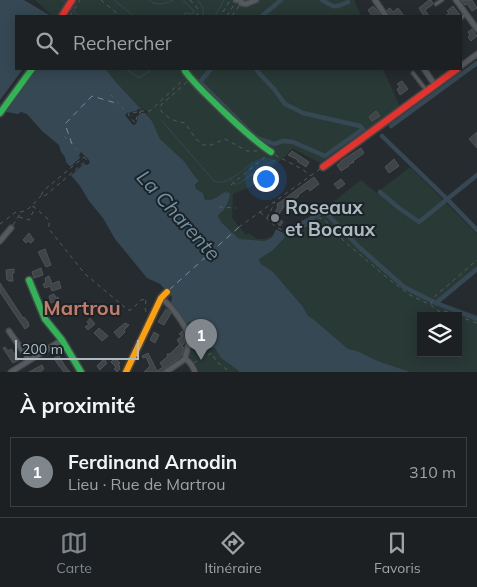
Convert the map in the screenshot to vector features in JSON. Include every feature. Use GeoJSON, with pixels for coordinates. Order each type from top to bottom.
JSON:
{"type":"FeatureCollection","features":[{"type":"Feature","properties":{"kind":"street"},"geometry":{"type":"LineString","coordinates":[[63,15],[72,0]]}},
{"type":"Feature","properties":{"kind":"street"},"geometry":{"type":"LineString","coordinates":[[70,15],[79,0]]}},
{"type":"Feature","properties":{"kind":"street"},"geometry":{"type":"LineString","coordinates":[[239,1],[246,4],[256,0]]}},
{"type":"Feature","properties":{"kind":"street"},"geometry":{"type":"LineString","coordinates":[[375,0],[385,15]]}},
{"type":"Feature","properties":{"kind":"street"},"geometry":{"type":"LineString","coordinates":[[456,0],[477,29]]}},
{"type":"Feature","properties":{"kind":"street"},"geometry":{"type":"LineString","coordinates":[[462,65],[477,54]]}},
{"type":"Feature","properties":{"kind":"street"},"geometry":{"type":"LineString","coordinates":[[0,105],[26,70]]}},
{"type":"Feature","properties":{"kind":"street"},"geometry":{"type":"LineString","coordinates":[[0,113],[31,70]]}},
{"type":"Feature","properties":{"kind":"street"},"geometry":{"type":"LineString","coordinates":[[425,70],[435,85]]}},
{"type":"Feature","properties":{"kind":"street"},"geometry":{"type":"LineString","coordinates":[[323,167],[456,70]]}},
{"type":"Feature","properties":{"kind":"street"},"geometry":{"type":"LineString","coordinates":[[188,75],[243,130],[270,152]]}},
{"type":"Feature","properties":{"kind":"street"},"geometry":{"type":"LineString","coordinates":[[0,241],[11,228]]}},
{"type":"Feature","properties":{"kind":"street"},"geometry":{"type":"LineString","coordinates":[[29,280],[45,319],[62,340],[82,372]]}},
{"type":"Feature","properties":{"kind":"street"},"geometry":{"type":"LineString","coordinates":[[126,372],[161,298],[167,292]]}},
{"type":"Feature","properties":{"kind":"street"},"geometry":{"type":"LineString","coordinates":[[161,298],[171,306],[188,335],[189,342],[185,359],[166,372]]}},
{"type":"Feature","properties":{"kind":"street"},"geometry":{"type":"LineString","coordinates":[[9,331],[29,360]]}},
{"type":"Feature","properties":{"kind":"street"},"geometry":{"type":"LineString","coordinates":[[11,372],[62,340]]}},
{"type":"Feature","properties":{"kind":"street"},"geometry":{"type":"LineString","coordinates":[[185,359],[192,365],[194,372]]}},
{"type":"Feature","properties":{"kind":"lane"},"geometry":{"type":"LineString","coordinates":[[436,4],[442,0]]}},
{"type":"Feature","properties":{"kind":"lane"},"geometry":{"type":"LineString","coordinates":[[462,17],[466,14]]}},
{"type":"Feature","properties":{"kind":"lane"},"geometry":{"type":"LineString","coordinates":[[413,73],[427,91]]}},
{"type":"Feature","properties":{"kind":"path"},"geometry":{"type":"LineString","coordinates":[[70,15],[79,0]]}},
{"type":"Feature","properties":{"kind":"path"},"geometry":{"type":"LineString","coordinates":[[101,0],[119,15]]}},
{"type":"Feature","properties":{"kind":"path"},"geometry":{"type":"LineString","coordinates":[[190,0],[198,9],[197,15]]}},
{"type":"Feature","properties":{"kind":"path"},"geometry":{"type":"LineString","coordinates":[[223,12],[230,0]]}},
{"type":"Feature","properties":{"kind":"path"},"geometry":{"type":"LineString","coordinates":[[228,15],[239,1]]}},
{"type":"Feature","properties":{"kind":"path"},"geometry":{"type":"LineString","coordinates":[[232,15],[239,1]]}},
{"type":"Feature","properties":{"kind":"path"},"geometry":{"type":"LineString","coordinates":[[228,5],[232,8]]}},
{"type":"Feature","properties":{"kind":"path"},"geometry":{"type":"LineString","coordinates":[[139,112],[136,123],[128,114],[139,112],[150,111],[188,75]]}},
{"type":"Feature","properties":{"kind":"path"},"geometry":{"type":"LineString","coordinates":[[188,75],[161,105],[161,111],[169,118],[184,123],[203,145],[225,139],[247,151],[270,152],[302,168],[311,176]]}},
{"type":"Feature","properties":{"kind":"path"},"geometry":{"type":"LineString","coordinates":[[111,94],[127,113]]}},
{"type":"Feature","properties":{"kind":"path"},"geometry":{"type":"LineString","coordinates":[[64,136],[80,153]]}},
{"type":"Feature","properties":{"kind":"path"},"geometry":{"type":"LineString","coordinates":[[231,185],[270,152]]}},
{"type":"Feature","properties":{"kind":"path"},"geometry":{"type":"LineString","coordinates":[[0,224],[16,212],[21,212],[34,206],[42,196],[43,191],[84,157],[87,160],[46,195],[42,196]]}},
{"type":"Feature","properties":{"kind":"path"},"geometry":{"type":"LineString","coordinates":[[239,227],[323,167]]}},
{"type":"Feature","properties":{"kind":"path"},"geometry":{"type":"LineString","coordinates":[[267,219],[276,200]]}},
{"type":"Feature","properties":{"kind":"path"},"geometry":{"type":"LineString","coordinates":[[19,217],[29,220],[34,206]]}},
{"type":"Feature","properties":{"kind":"path"},"geometry":{"type":"LineString","coordinates":[[34,206],[49,220],[49,229],[85,274],[128,310],[131,310],[141,300],[146,299],[145,308],[148,316],[151,318]]}},
{"type":"Feature","properties":{"kind":"path"},"geometry":{"type":"LineString","coordinates":[[219,206],[236,208]]}},
{"type":"Feature","properties":{"kind":"path"},"geometry":{"type":"LineString","coordinates":[[11,228],[21,212]]}},
{"type":"Feature","properties":{"kind":"path"},"geometry":{"type":"LineString","coordinates":[[260,212],[288,236],[319,218],[324,219],[345,242],[391,282],[440,312]]}},
{"type":"Feature","properties":{"kind":"path"},"geometry":{"type":"LineString","coordinates":[[430,305],[434,297],[477,260]]}},
{"type":"Feature","properties":{"kind":"path"},"geometry":{"type":"LineString","coordinates":[[462,318],[477,323]]}},
{"type":"Feature","properties":{"kind":"path"},"geometry":{"type":"LineString","coordinates":[[192,365],[200,358],[212,353],[216,361],[230,372]]}},
{"type":"Feature","properties":{"kind":"shaded area"},"geometry":{"type":"Polygon","coordinates":[[[35,0],[354,0],[361,15],[51,15],[35,0]]]}},
{"type":"Feature","properties":{"kind":"shaded area"},"geometry":{"type":"Polygon","coordinates":[[[107,70],[383,70],[400,107],[320,163],[292,148],[286,156],[269,169],[257,184],[233,194],[232,218],[246,235],[249,233],[257,239],[264,239],[287,231],[323,210],[361,180],[377,193],[410,167],[477,234],[477,269],[439,302],[477,315],[477,372],[401,372],[355,354],[308,321],[256,259],[263,244],[239,240],[222,223],[218,216],[225,209],[229,198],[224,192],[213,199],[205,200],[203,193],[196,189],[195,186],[199,181],[184,161],[160,139],[152,121],[107,70]]]}},
{"type":"Feature","properties":{"kind":"shaded area"},"geometry":{"type":"Polygon","coordinates":[[[196,322],[203,330],[194,345],[203,341],[205,344],[197,353],[202,353],[209,347],[215,348],[221,358],[240,372],[199,372],[188,352],[187,324],[196,322]]]}},
{"type":"Feature","properties":{"kind":"water","name":"La Charente"},"geometry":{"type":"Polygon","coordinates":[[[0,0],[24,0],[49,15],[15,15],[15,70],[107,70],[152,121],[160,139],[184,161],[199,181],[195,185],[196,189],[203,193],[205,200],[213,199],[224,192],[230,193],[226,207],[218,216],[222,223],[239,239],[264,241],[272,237],[276,229],[283,233],[285,237],[273,250],[259,260],[261,264],[273,272],[303,307],[308,316],[348,349],[410,372],[240,372],[221,358],[215,348],[209,347],[202,353],[196,354],[205,344],[203,341],[193,346],[203,330],[195,322],[190,322],[184,326],[182,319],[171,303],[172,297],[160,284],[147,278],[115,239],[103,218],[70,174],[73,170],[66,162],[59,145],[42,131],[27,114],[7,112],[0,103],[0,0]]]}},
{"type":"Feature","properties":{"kind":"pier"},"geometry":{"type":"Polygon","coordinates":[[[22,70],[35,70],[4,112],[0,106],[0,100],[22,70]]]}},
{"type":"Feature","properties":{"kind":"pier"},"geometry":{"type":"Polygon","coordinates":[[[138,109],[146,110],[148,113],[139,114],[136,124],[133,125],[125,115],[138,109]]]}},
{"type":"Feature","properties":{"kind":"pier"},"geometry":{"type":"Polygon","coordinates":[[[81,152],[90,163],[84,164],[69,177],[67,174],[68,169],[80,158],[81,152]]]}},
{"type":"Feature","properties":{"kind":"building"},"geometry":{"type":"Polygon","coordinates":[[[429,0],[433,3],[425,10],[428,15],[423,15],[419,8],[429,0]]]}},
{"type":"Feature","properties":{"kind":"building"},"geometry":{"type":"Polygon","coordinates":[[[461,0],[472,0],[477,8],[472,11],[461,0]]]}},
{"type":"Feature","properties":{"kind":"building"},"geometry":{"type":"Polygon","coordinates":[[[373,6],[380,15],[371,15],[368,10],[373,6]]]}},
{"type":"Feature","properties":{"kind":"building"},"geometry":{"type":"Polygon","coordinates":[[[453,6],[460,15],[446,15],[449,13],[447,11],[453,6]]]}},
{"type":"Feature","properties":{"kind":"building"},"geometry":{"type":"Polygon","coordinates":[[[390,8],[393,12],[398,8],[403,15],[390,15],[387,10],[390,8]]]}},
{"type":"Feature","properties":{"kind":"building"},"geometry":{"type":"Polygon","coordinates":[[[472,29],[477,36],[471,41],[468,37],[470,35],[468,32],[472,29]]]}},
{"type":"Feature","properties":{"kind":"building"},"geometry":{"type":"Polygon","coordinates":[[[402,81],[408,89],[400,95],[397,89],[400,87],[397,84],[402,81]]]}},
{"type":"Feature","properties":{"kind":"building"},"geometry":{"type":"Polygon","coordinates":[[[376,111],[380,116],[372,121],[369,117],[376,111]]]}},
{"type":"Feature","properties":{"kind":"building"},"geometry":{"type":"Polygon","coordinates":[[[477,132],[477,148],[469,139],[477,132]]]}},
{"type":"Feature","properties":{"kind":"building"},"geometry":{"type":"Polygon","coordinates":[[[361,148],[364,153],[341,171],[337,165],[361,148]]]}},
{"type":"Feature","properties":{"kind":"building"},"geometry":{"type":"Polygon","coordinates":[[[292,151],[309,162],[306,167],[288,155],[292,151]]]}},
{"type":"Feature","properties":{"kind":"building"},"geometry":{"type":"Polygon","coordinates":[[[394,159],[399,166],[389,173],[385,167],[394,159]]]}},
{"type":"Feature","properties":{"kind":"building"},"geometry":{"type":"Polygon","coordinates":[[[314,177],[319,184],[310,191],[308,188],[298,195],[292,201],[295,206],[290,212],[285,205],[277,217],[283,222],[280,226],[273,219],[278,203],[314,177]]]}},
{"type":"Feature","properties":{"kind":"building"},"geometry":{"type":"Polygon","coordinates":[[[341,179],[345,184],[338,189],[334,184],[341,179]]]}},
{"type":"Feature","properties":{"kind":"building"},"geometry":{"type":"Polygon","coordinates":[[[29,233],[34,240],[31,243],[28,241],[26,243],[23,240],[29,233]]]}},
{"type":"Feature","properties":{"kind":"building"},"geometry":{"type":"Polygon","coordinates":[[[45,249],[51,265],[46,267],[38,252],[45,249]]]}},
{"type":"Feature","properties":{"kind":"building"},"geometry":{"type":"Polygon","coordinates":[[[41,268],[43,275],[34,278],[32,272],[41,268]]]}},
{"type":"Feature","properties":{"kind":"building"},"geometry":{"type":"Polygon","coordinates":[[[14,269],[14,273],[12,273],[13,281],[7,280],[6,270],[14,269]]]}},
{"type":"Feature","properties":{"kind":"building"},"geometry":{"type":"Polygon","coordinates":[[[49,276],[52,284],[59,281],[61,288],[52,291],[50,286],[45,288],[43,284],[46,283],[45,278],[49,276]]]}},
{"type":"Feature","properties":{"kind":"building"},"geometry":{"type":"Polygon","coordinates":[[[0,283],[23,318],[28,322],[29,326],[25,329],[0,292],[0,283]]]}},
{"type":"Feature","properties":{"kind":"building"},"geometry":{"type":"Polygon","coordinates":[[[54,294],[59,300],[51,303],[49,296],[54,294]]]}},
{"type":"Feature","properties":{"kind":"building"},"geometry":{"type":"Polygon","coordinates":[[[166,309],[171,313],[164,325],[158,322],[166,309]]]}},
{"type":"Feature","properties":{"kind":"building"},"geometry":{"type":"Polygon","coordinates":[[[90,318],[95,324],[88,330],[85,327],[89,324],[87,322],[90,318]]]}},
{"type":"Feature","properties":{"kind":"building"},"geometry":{"type":"Polygon","coordinates":[[[125,323],[129,325],[119,338],[114,332],[125,323]]]}},
{"type":"Feature","properties":{"kind":"building"},"geometry":{"type":"Polygon","coordinates":[[[99,328],[108,336],[102,341],[94,333],[99,328]]]}},
{"type":"Feature","properties":{"kind":"building"},"geometry":{"type":"Polygon","coordinates":[[[182,331],[185,342],[182,346],[184,348],[182,355],[162,372],[144,372],[150,366],[146,357],[143,358],[142,356],[148,353],[157,371],[163,367],[160,363],[168,356],[167,354],[170,354],[180,344],[177,340],[182,336],[179,334],[182,331]]]}},
{"type":"Feature","properties":{"kind":"building"},"geometry":{"type":"Polygon","coordinates":[[[154,332],[159,335],[155,343],[150,340],[154,332]]]}},
{"type":"Feature","properties":{"kind":"building"},"geometry":{"type":"Polygon","coordinates":[[[28,342],[31,347],[36,343],[39,347],[32,352],[29,348],[27,350],[24,345],[28,342]]]}},
{"type":"Feature","properties":{"kind":"building"},"geometry":{"type":"Polygon","coordinates":[[[5,347],[8,351],[11,349],[19,360],[13,363],[3,348],[5,347]]]}},
{"type":"Feature","properties":{"kind":"building"},"geometry":{"type":"Polygon","coordinates":[[[59,356],[70,372],[64,372],[59,366],[54,358],[59,356]]]}},
{"type":"Feature","properties":{"kind":"building"},"geometry":{"type":"Polygon","coordinates":[[[115,358],[120,363],[118,365],[120,369],[117,372],[114,369],[116,367],[111,362],[115,358]]]}},
{"type":"Feature","properties":{"kind":"building"},"geometry":{"type":"Polygon","coordinates":[[[104,359],[107,363],[100,370],[97,366],[104,359]]]}},
{"type":"Feature","properties":{"kind":"building"},"geometry":{"type":"Polygon","coordinates":[[[42,365],[44,369],[40,372],[29,372],[42,365]]]}},
{"type":"Feature","properties":{"kind":"waterway"},"geometry":{"type":"LineString","coordinates":[[62,0],[66,3]]}},
{"type":"Feature","properties":{"kind":"waterway"},"geometry":{"type":"LineString","coordinates":[[114,0],[133,15]]}},
{"type":"Feature","properties":{"kind":"waterway"},"geometry":{"type":"LineString","coordinates":[[148,0],[160,4],[173,0]]}},
{"type":"Feature","properties":{"kind":"waterway"},"geometry":{"type":"LineString","coordinates":[[183,0],[194,11],[192,14],[185,13],[184,15]]}},
{"type":"Feature","properties":{"kind":"waterway"},"geometry":{"type":"LineString","coordinates":[[198,0],[203,8],[203,15]]}},
{"type":"Feature","properties":{"kind":"waterway"},"geometry":{"type":"LineString","coordinates":[[216,15],[224,0]]}},
{"type":"Feature","properties":{"kind":"waterway"},"geometry":{"type":"LineString","coordinates":[[263,15],[281,0]]}},
{"type":"Feature","properties":{"kind":"waterway"},"geometry":{"type":"LineString","coordinates":[[322,0],[335,6],[348,2]]}},
{"type":"Feature","properties":{"kind":"waterway"},"geometry":{"type":"LineString","coordinates":[[70,8],[78,15]]}},
{"type":"Feature","properties":{"kind":"waterway"},"geometry":{"type":"LineString","coordinates":[[391,126],[477,63]]}},
{"type":"Feature","properties":{"kind":"waterway"},"geometry":{"type":"LineString","coordinates":[[127,70],[139,78],[150,71]]}},
{"type":"Feature","properties":{"kind":"waterway"},"geometry":{"type":"LineString","coordinates":[[210,70],[200,82],[255,137],[274,144],[283,141],[293,142],[325,156],[363,129],[360,126],[303,113],[285,104],[257,70]]}},
{"type":"Feature","properties":{"kind":"waterway"},"geometry":{"type":"LineString","coordinates":[[162,121],[214,181],[224,182],[240,173],[253,162]]}},
{"type":"Feature","properties":{"kind":"waterway"},"geometry":{"type":"LineString","coordinates":[[382,136],[477,230]]}},
{"type":"Feature","properties":{"kind":"waterway"},"geometry":{"type":"LineString","coordinates":[[230,178],[235,184],[238,184],[275,160]]}},
{"type":"Feature","properties":{"kind":"waterway"},"geometry":{"type":"LineString","coordinates":[[380,192],[419,222],[477,175]]}},
{"type":"Feature","properties":{"kind":"waterway"},"geometry":{"type":"LineString","coordinates":[[287,232],[321,213],[326,213],[360,248],[404,287],[436,303],[477,319]]}},
{"type":"Feature","properties":{"kind":"waterway"},"geometry":{"type":"LineString","coordinates":[[436,303],[477,269]]}},
{"type":"Feature","properties":{"kind":"ferry route"},"geometry":{"type":"LineString","coordinates":[[72,144],[65,124],[92,96],[119,104]]}},
{"type":"Feature","properties":{"kind":"ferry route"},"geometry":{"type":"LineString","coordinates":[[169,290],[239,227]]}},
{"type":"Feature","properties":{"kind":"traffic: fast"},"geometry":{"type":"LineString","coordinates":[[0,113],[31,70]]}},
{"type":"Feature","properties":{"kind":"traffic: fast"},"geometry":{"type":"LineString","coordinates":[[185,71],[198,87],[235,122],[271,152]]}},
{"type":"Feature","properties":{"kind":"traffic: fast"},"geometry":{"type":"LineString","coordinates":[[29,280],[45,319],[62,340],[81,372]]}},
{"type":"Feature","properties":{"kind":"traffic: slow"},"geometry":{"type":"LineString","coordinates":[[126,372],[161,298],[167,292]]}},
{"type":"Feature","properties":{"kind":"traffic: jam"},"geometry":{"type":"LineString","coordinates":[[63,15],[72,0]]}},
{"type":"Feature","properties":{"kind":"traffic: jam"},"geometry":{"type":"LineString","coordinates":[[323,167],[456,70]]}},
{"type":"Feature","properties":{"kind":"place","name":"Roseaux et Bocaux"},"geometry":{"type":"Point","coordinates":[275,218]}},
{"type":"Feature","properties":{"kind":"place","name":"Ferdinand Arnodin"},"geometry":{"type":"Point","coordinates":[201,360]}},
{"type":"Feature","properties":{"kind":"district","name":"Martrou"},"geometry":{"type":"Point","coordinates":[82,307]}}]}
